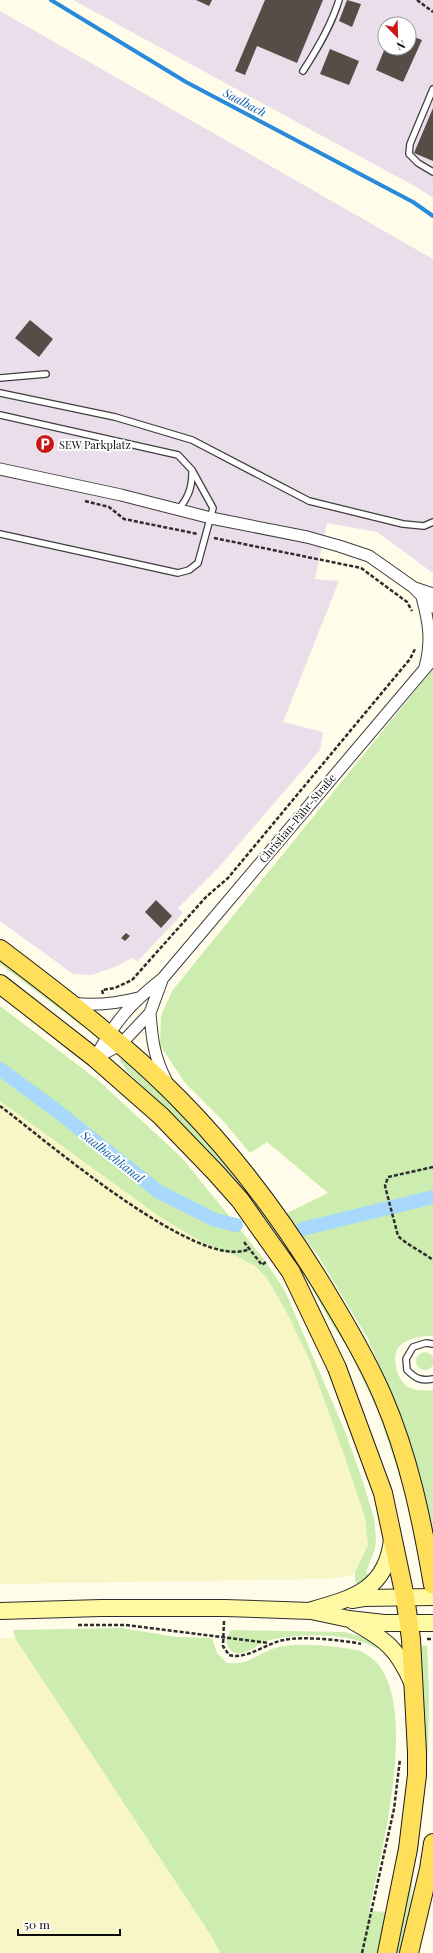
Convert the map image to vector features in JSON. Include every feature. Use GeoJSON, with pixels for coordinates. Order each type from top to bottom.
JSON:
{"type":"FeatureCollection","features":[{"type":"Feature","properties":{"kind":"main road"},"geometry":{"type":"LineString","coordinates":[[0,949],[114,1039],[172,1092],[236,1163],[282,1223],[306,1258],[357,1342],[384,1397],[405,1457],[423,1525],[433,1585]]}},
{"type":"Feature","properties":{"kind":"main road"},"geometry":{"type":"LineString","coordinates":[[0,984],[95,1058],[161,1116],[240,1200],[291,1272],[337,1368],[374,1465],[383,1493],[405,1597],[414,1687],[417,1775],[408,1849],[387,1953]]}},
{"type":"Feature","properties":{"kind":"main road"},"geometry":{"type":"LineString","coordinates":[[311,1611],[344,1601],[357,1595],[383,1573],[390,1556],[392,1534]]}},
{"type":"Feature","properties":{"kind":"main road"},"geometry":{"type":"LineString","coordinates":[[344,1601],[364,1598],[433,1598]]}},
{"type":"Feature","properties":{"kind":"main road"},"geometry":{"type":"LineString","coordinates":[[0,1611],[225,1608],[311,1611],[349,1619],[384,1622],[433,1623]]}},
{"type":"Feature","properties":{"kind":"main road"},"geometry":{"type":"LineString","coordinates":[[349,1619],[389,1644],[405,1665],[414,1687]]}},
{"type":"Feature","properties":{"kind":"main road"},"geometry":{"type":"LineString","coordinates":[[409,1953],[429,1869],[433,1843]]}},
{"type":"Feature","properties":{"kind":"street"},"geometry":{"type":"LineString","coordinates":[[0,469],[121,495],[211,518],[307,537],[369,556],[413,587],[428,595],[433,607]]}},
{"type":"Feature","properties":{"kind":"street"},"geometry":{"type":"LineString","coordinates":[[425,667],[430,649],[428,595]]}},
{"type":"Feature","properties":{"kind":"street","name":"Christian-Pähr-Straße"},"geometry":{"type":"LineString","coordinates":[[95,1058],[114,1039],[121,1015],[138,997],[163,978],[433,658]]}},
{"type":"Feature","properties":{"kind":"street","name":"Christian-Pähr-Straße"},"geometry":{"type":"LineString","coordinates":[[95,1058],[114,1039],[150,1013],[163,978]]}},
{"type":"Feature","properties":{"kind":"street"},"geometry":{"type":"LineString","coordinates":[[68,1002],[87,1005],[104,1005],[138,997]]}},
{"type":"Feature","properties":{"kind":"street"},"geometry":{"type":"LineString","coordinates":[[150,1013],[152,1045],[158,1065],[172,1092]]}},
{"type":"Feature","properties":{"kind":"lane"},"geometry":{"type":"LineString","coordinates":[[303,71],[320,44],[339,0]]}},
{"type":"Feature","properties":{"kind":"lane"},"geometry":{"type":"LineString","coordinates":[[433,89],[410,144],[409,154],[418,163],[433,172]]}},
{"type":"Feature","properties":{"kind":"lane"},"geometry":{"type":"LineString","coordinates":[[0,378],[46,374]]}},
{"type":"Feature","properties":{"kind":"lane"},"geometry":{"type":"LineString","coordinates":[[0,393],[115,417],[192,440],[309,501],[402,524],[424,526],[433,522]]}},
{"type":"Feature","properties":{"kind":"lane"},"geometry":{"type":"LineString","coordinates":[[0,415],[178,454],[192,470],[213,508],[198,563],[189,570],[178,573],[0,534]]}},
{"type":"Feature","properties":{"kind":"lane"},"geometry":{"type":"LineString","coordinates":[[177,510],[186,501],[192,487],[192,470]]}},
{"type":"Feature","properties":{"kind":"lane"},"geometry":{"type":"LineString","coordinates":[[433,1344],[426,1343],[413,1347],[406,1359],[407,1370],[415,1378],[425,1381],[433,1379]]}},
{"type":"Feature","properties":{"kind":"path"},"geometry":{"type":"LineString","coordinates":[[417,0],[433,12]]}},
{"type":"Feature","properties":{"kind":"path"},"geometry":{"type":"LineString","coordinates":[[78,500],[109,507],[124,519],[361,568],[407,602],[420,623],[428,622]]}},
{"type":"Feature","properties":{"kind":"path"},"geometry":{"type":"LineString","coordinates":[[104,1005],[102,990],[115,988],[132,980],[206,897],[228,878],[410,659],[416,647]]}},
{"type":"Feature","properties":{"kind":"path"},"geometry":{"type":"LineString","coordinates":[[0,1106],[119,1197],[161,1224],[206,1246],[232,1253],[243,1252],[249,1249]]}},
{"type":"Feature","properties":{"kind":"path"},"geometry":{"type":"LineString","coordinates":[[433,1166],[388,1177],[385,1186],[396,1230],[403,1241],[416,1247],[433,1260]]}},
{"type":"Feature","properties":{"kind":"path"},"geometry":{"type":"LineString","coordinates":[[244,1242],[262,1265]]}},
{"type":"Feature","properties":{"kind":"path"},"geometry":{"type":"LineString","coordinates":[[262,1255],[272,1267]]}},
{"type":"Feature","properties":{"kind":"path"},"geometry":{"type":"LineString","coordinates":[[74,1625],[126,1626],[269,1643]]}},
{"type":"Feature","properties":{"kind":"path"},"geometry":{"type":"LineString","coordinates":[[222,1637],[223,1646],[228,1655],[236,1657],[250,1653],[269,1643],[286,1639],[345,1640],[368,1645]]}},
{"type":"Feature","properties":{"kind":"path"},"geometry":{"type":"LineString","coordinates":[[362,1953],[394,1809],[400,1758]]}},
{"type":"Feature","properties":{"kind":"shaded area"},"geometry":{"type":"Polygon","coordinates":[[[73,0],[433,0],[433,198],[418,188],[73,0]]]}},
{"type":"Feature","properties":{"kind":"shaded area"},"geometry":{"type":"Polygon","coordinates":[[[0,11],[433,259],[433,573],[377,532],[327,523],[315,579],[339,581],[283,722],[323,732],[320,750],[220,866],[178,908],[183,913],[137,962],[132,958],[117,966],[92,975],[73,974],[0,921],[0,11]]]}},
{"type":"Feature","properties":{"kind":"shaded area"},"geometry":{"type":"Polygon","coordinates":[[[0,1101],[160,1217],[255,1266],[267,1278],[286,1311],[310,1361],[365,1518],[368,1545],[355,1572],[350,1576],[325,1579],[0,1584],[0,1101]]]}},
{"type":"Feature","properties":{"kind":"shaded area"},"geometry":{"type":"Polygon","coordinates":[[[0,1638],[15,1638],[212,1937],[220,1953],[0,1953],[0,1638]]]}},
{"type":"Feature","properties":{"kind":"green space"},"geometry":{"type":"Polygon","coordinates":[[[433,669],[433,1336],[418,1337],[403,1343],[397,1350],[395,1360],[397,1371],[404,1384],[414,1389],[427,1391],[433,1390],[433,1532],[413,1452],[391,1393],[368,1339],[317,1254],[285,1214],[328,1193],[267,1142],[250,1153],[225,1123],[185,1083],[160,1045],[161,1016],[172,991],[433,669]]]}},
{"type":"Feature","properties":{"kind":"green space"},"geometry":{"type":"Polygon","coordinates":[[[0,961],[84,1024],[82,1026],[0,964],[0,961]]]}},
{"type":"Feature","properties":{"kind":"green space"},"geometry":{"type":"Polygon","coordinates":[[[0,1006],[99,1081],[182,1158],[264,1259],[285,1291],[346,1434],[374,1518],[376,1538],[375,1549],[366,1572],[369,1576],[358,1587],[355,1581],[355,1572],[368,1545],[365,1518],[310,1361],[286,1311],[267,1278],[255,1266],[236,1256],[204,1243],[160,1217],[0,1101],[0,1006]]]}},
{"type":"Feature","properties":{"kind":"green space"},"geometry":{"type":"Polygon","coordinates":[[[122,1056],[168,1099],[207,1143],[255,1202],[253,1202],[214,1157],[127,1071],[120,1061],[122,1056]]]}},
{"type":"Feature","properties":{"kind":"green space"},"geometry":{"type":"Polygon","coordinates":[[[291,1251],[332,1316],[368,1383],[404,1480],[424,1577],[404,1489],[378,1411],[349,1350],[328,1318],[310,1284],[289,1253],[291,1251]]]}},
{"type":"Feature","properties":{"kind":"green space"},"geometry":{"type":"Polygon","coordinates":[[[425,1352],[431,1355],[434,1361],[431,1367],[425,1370],[419,1367],[416,1361],[419,1355],[425,1352]]]}},
{"type":"Feature","properties":{"kind":"green space"},"geometry":{"type":"Polygon","coordinates":[[[121,1628],[177,1637],[212,1638],[217,1653],[227,1663],[240,1663],[272,1649],[291,1645],[326,1646],[358,1650],[367,1655],[384,1674],[393,1702],[396,1737],[394,1776],[388,1815],[369,1911],[389,1912],[378,1953],[220,1953],[212,1937],[15,1638],[13,1630],[121,1628]]]}},
{"type":"Feature","properties":{"kind":"green space"},"geometry":{"type":"Polygon","coordinates":[[[231,1630],[345,1632],[363,1637],[380,1647],[377,1649],[354,1639],[310,1635],[270,1640],[249,1651],[236,1653],[230,1650],[226,1641],[231,1630]]]}},
{"type":"Feature","properties":{"kind":"green space"},"geometry":{"type":"Polygon","coordinates":[[[419,1645],[427,1646],[429,1731],[425,1786],[412,1881],[410,1915],[399,1953],[396,1953],[410,1883],[425,1756],[419,1645]]]}},
{"type":"Feature","properties":{"kind":"building"},"geometry":{"type":"Polygon","coordinates":[[[196,0],[212,0],[209,6],[196,0]]]}},
{"type":"Feature","properties":{"kind":"building"},"geometry":{"type":"Polygon","coordinates":[[[265,0],[323,0],[297,63],[257,46],[245,75],[235,71],[265,0]]]}},
{"type":"Feature","properties":{"kind":"building"},"geometry":{"type":"Polygon","coordinates":[[[347,0],[361,4],[352,27],[339,21],[347,0]]]}},
{"type":"Feature","properties":{"kind":"building"},"geometry":{"type":"Polygon","coordinates":[[[417,38],[422,40],[417,51],[417,38]]]}},
{"type":"Feature","properties":{"kind":"building"},"geometry":{"type":"Polygon","coordinates":[[[330,49],[359,61],[349,85],[320,74],[330,49]]]}},
{"type":"Feature","properties":{"kind":"building"},"geometry":{"type":"Polygon","coordinates":[[[382,56],[415,56],[403,82],[376,70],[382,56]]]}},
{"type":"Feature","properties":{"kind":"building"},"geometry":{"type":"Polygon","coordinates":[[[433,108],[433,161],[414,153],[433,108]]]}},
{"type":"Feature","properties":{"kind":"building"},"geometry":{"type":"Polygon","coordinates":[[[30,320],[53,339],[39,357],[15,338],[30,320]]]}},
{"type":"Feature","properties":{"kind":"building"},"geometry":{"type":"Polygon","coordinates":[[[156,900],[172,916],[161,928],[145,912],[156,900]]]}},
{"type":"Feature","properties":{"kind":"building"},"geometry":{"type":"Polygon","coordinates":[[[126,933],[130,936],[125,941],[121,938],[126,933]]]}},
{"type":"Feature","properties":{"kind":"waterway","name":"Saalbach"},"geometry":{"type":"LineString","coordinates":[[51,0],[186,82],[413,202],[433,216]]}},
{"type":"Feature","properties":{"kind":"waterway","name":"Saalbachkanal"},"geometry":{"type":"LineString","coordinates":[[0,1069],[57,1111],[159,1192],[215,1220],[236,1225]]}},
{"type":"Feature","properties":{"kind":"waterway","name":"Saalbachkanal"},"geometry":{"type":"LineString","coordinates":[[302,1229],[433,1197]]}},
{"type":"Feature","properties":{"kind":"place","name":"SEW Parkplatz"},"geometry":{"type":"Point","coordinates":[45,444]}}]}
